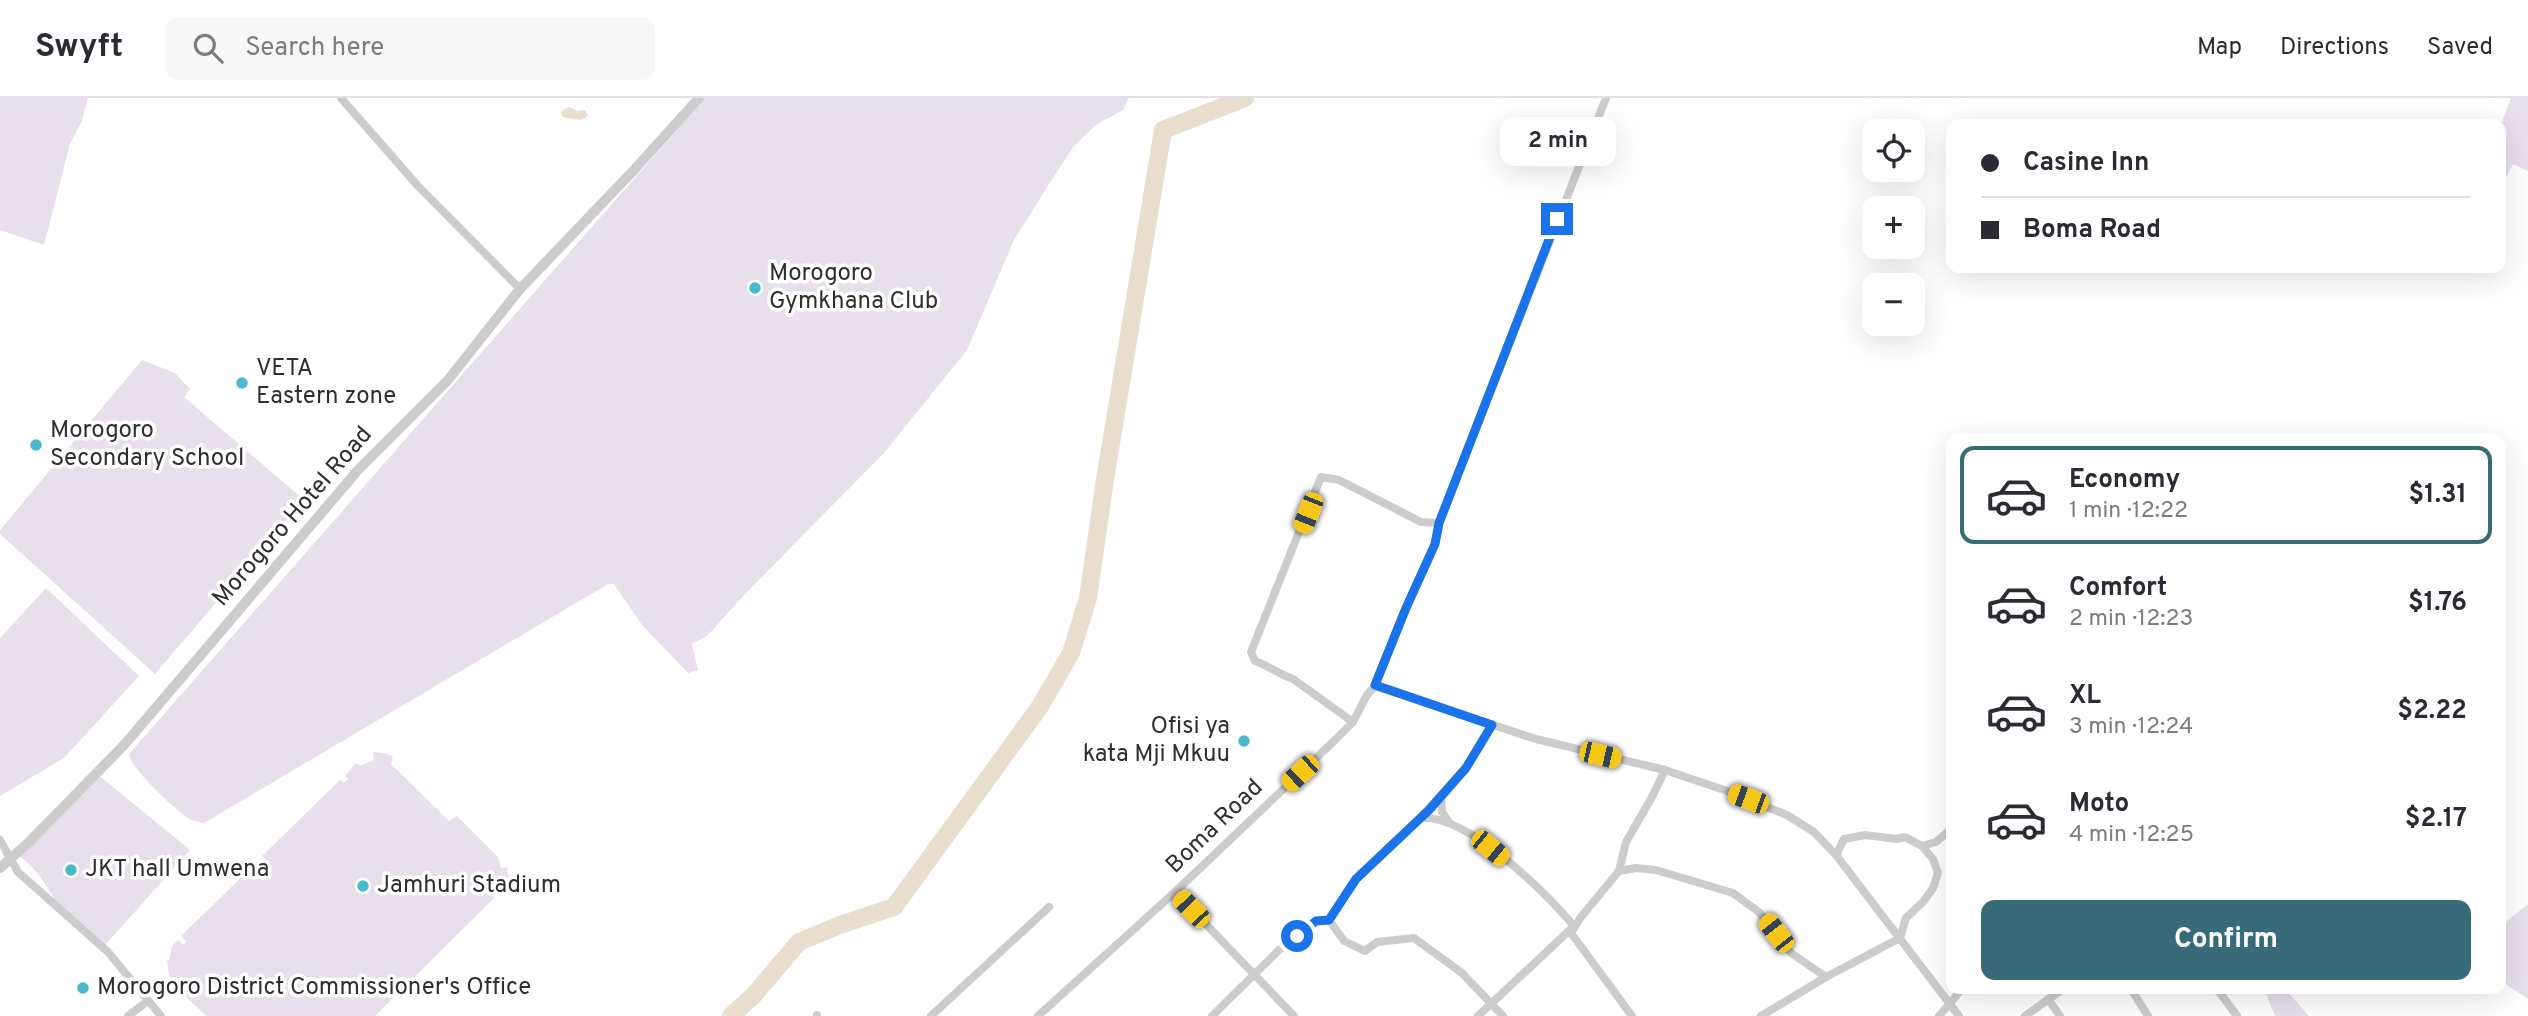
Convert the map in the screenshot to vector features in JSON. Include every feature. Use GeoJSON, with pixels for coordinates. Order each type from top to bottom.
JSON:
{"type":"FeatureCollection","features":[{"type":"Feature","properties":{"kind":"street"},"geometry":{"type":"LineString","coordinates":[[341,98],[418,186],[520,289]]}},
{"type":"Feature","properties":{"kind":"street","name":"Morogoro Hotel Road"},"geometry":{"type":"LineString","coordinates":[[0,868],[125,744],[358,470],[448,380],[520,289],[699,98]]}},
{"type":"Feature","properties":{"kind":"street","name":"Boma Road"},"geometry":{"type":"LineString","coordinates":[[1038,1016],[1175,892],[1353,722],[1375,685],[1435,544],[1439,523],[1606,98]]}},
{"type":"Feature","properties":{"kind":"street"},"geometry":{"type":"LineString","coordinates":[[1353,722],[1271,666],[1255,661],[1251,652],[1308,513],[1317,482],[1321,477],[1339,481],[1421,522],[1439,523]]}},
{"type":"Feature","properties":{"kind":"street"},"geometry":{"type":"LineString","coordinates":[[1375,685],[1492,725],[1578,750],[1665,770],[1769,806],[1787,815],[1814,832],[1836,855],[1959,1016]]}},
{"type":"Feature","properties":{"kind":"street"},"geometry":{"type":"LineString","coordinates":[[1329,920],[1356,879],[1420,818],[1466,768],[1492,725]]}},
{"type":"Feature","properties":{"kind":"street"},"geometry":{"type":"LineString","coordinates":[[1478,1016],[1573,930],[1581,916],[1619,871],[1626,842],[1665,770]]}},
{"type":"Feature","properties":{"kind":"street"},"geometry":{"type":"LineString","coordinates":[[1441,796],[1442,812],[1450,823]]}},
{"type":"Feature","properties":{"kind":"street"},"geometry":{"type":"LineString","coordinates":[[1420,818],[1433,817],[1475,836],[1514,867],[1559,909],[1632,1016]]}},
{"type":"Feature","properties":{"kind":"street"},"geometry":{"type":"LineString","coordinates":[[1922,846],[1936,842],[1946,833]]}},
{"type":"Feature","properties":{"kind":"street"},"geometry":{"type":"LineString","coordinates":[[1761,1016],[1826,977],[1900,938],[1906,918],[1924,901],[1933,888],[1938,873],[1933,859],[1922,846],[1905,838],[1865,835],[1844,839],[1836,855]]}},
{"type":"Feature","properties":{"kind":"street"},"geometry":{"type":"LineString","coordinates":[[0,839],[10,860],[28,883],[102,946],[161,1016]]}},
{"type":"Feature","properties":{"kind":"street"},"geometry":{"type":"LineString","coordinates":[[1619,871],[1636,868],[1656,870],[1733,893],[1760,913],[1791,953],[1826,977]]}},
{"type":"Feature","properties":{"kind":"street"},"geometry":{"type":"LineString","coordinates":[[1175,892],[1294,1016]]}},
{"type":"Feature","properties":{"kind":"street"},"geometry":{"type":"LineString","coordinates":[[930,1016],[1049,907]]}},
{"type":"Feature","properties":{"kind":"street"},"geometry":{"type":"LineString","coordinates":[[1212,1016],[1279,950],[1316,921],[1329,920]]}},
{"type":"Feature","properties":{"kind":"street"},"geometry":{"type":"LineString","coordinates":[[1329,920],[1345,942],[1364,951],[1377,943],[1415,938],[1462,973],[1503,1016]]}},
{"type":"Feature","properties":{"kind":"street"},"geometry":{"type":"LineString","coordinates":[[1939,1016],[1957,994]]}},
{"type":"Feature","properties":{"kind":"street"},"geometry":{"type":"LineString","coordinates":[[2025,1016],[2056,994]]}},
{"type":"Feature","properties":{"kind":"street"},"geometry":{"type":"LineString","coordinates":[[2134,994],[2148,1016]]}},
{"type":"Feature","properties":{"kind":"street"},"geometry":{"type":"LineString","coordinates":[[2221,994],[2237,1016]]}},
{"type":"Feature","properties":{"kind":"street"},"geometry":{"type":"LineString","coordinates":[[2048,999],[2060,1016]]}},
{"type":"Feature","properties":{"kind":"street"},"geometry":{"type":"LineString","coordinates":[[128,1016],[148,1001]]}},
{"type":"Feature","properties":{"kind":"shaded area"},"geometry":{"type":"Polygon","coordinates":[[[0,98],[88,98],[82,121],[70,144],[44,245],[0,230],[0,98]]]}},
{"type":"Feature","properties":{"kind":"shaded area"},"geometry":{"type":"Polygon","coordinates":[[[705,98],[1129,98],[1123,110],[1096,125],[1074,146],[1051,181],[1014,240],[967,350],[884,453],[707,636],[692,644],[698,670],[688,673],[642,625],[614,584],[608,584],[204,823],[188,818],[145,778],[129,754],[705,98]]]}},
{"type":"Feature","properties":{"kind":"shaded area"},"geometry":{"type":"Polygon","coordinates":[[[2511,98],[2528,98],[2528,171],[2513,164],[2506,177],[2506,119],[2503,119],[2511,98]]]}},
{"type":"Feature","properties":{"kind":"shaded area"},"geometry":{"type":"Polygon","coordinates":[[[569,107],[577,111],[585,110],[588,116],[581,120],[562,117],[561,111],[569,107]]]}},
{"type":"Feature","properties":{"kind":"shaded area"},"geometry":{"type":"Polygon","coordinates":[[[142,360],[175,373],[190,389],[184,397],[304,500],[155,674],[0,534],[0,530],[142,360]]]}},
{"type":"Feature","properties":{"kind":"shaded area"},"geometry":{"type":"Polygon","coordinates":[[[46,588],[139,676],[64,758],[0,796],[0,638],[46,588]]]}},
{"type":"Feature","properties":{"kind":"shaded area","name":"Jamhuri Stadium"},"geometry":{"type":"Polygon","coordinates":[[[373,752],[393,756],[391,764],[449,821],[457,816],[498,857],[501,868],[507,867],[509,880],[496,881],[491,892],[494,898],[375,1016],[206,1016],[178,989],[181,985],[177,978],[170,981],[167,961],[172,946],[178,940],[184,945],[186,941],[181,936],[258,861],[262,865],[267,861],[262,856],[340,780],[344,783],[348,779],[345,776],[356,763],[360,766],[374,760],[373,752]]]}},
{"type":"Feature","properties":{"kind":"shaded area"},"geometry":{"type":"Polygon","coordinates":[[[96,773],[190,850],[106,944],[77,928],[41,878],[19,856],[96,773]]]}},
{"type":"Feature","properties":{"kind":"shaded area"},"geometry":{"type":"Polygon","coordinates":[[[2528,904],[2528,999],[2506,984],[2506,922],[2528,904]]]}},
{"type":"Feature","properties":{"kind":"shaded area"},"geometry":{"type":"Polygon","coordinates":[[[2266,994],[2289,994],[2309,1016],[2275,1016],[2266,994]]]}},
{"type":"Feature","properties":{"kind":"waterway"},"geometry":{"type":"LineString","coordinates":[[731,1016],[753,996],[799,942],[894,907],[1039,708],[1071,653],[1088,598],[1163,130],[1245,98]]}},
{"type":"Feature","properties":{"kind":"place","name":"Morogoro Gymkhana Club"},"geometry":{"type":"Point","coordinates":[755,288]}},
{"type":"Feature","properties":{"kind":"place","name":"VETA Eastern zone"},"geometry":{"type":"Point","coordinates":[242,383]}},
{"type":"Feature","properties":{"kind":"place","name":"Morogoro Secondary School"},"geometry":{"type":"Point","coordinates":[36,445]}},
{"type":"Feature","properties":{"kind":"place","name":"Ofisi ya kata Mji Mkuu"},"geometry":{"type":"Point","coordinates":[1244,741]}},
{"type":"Feature","properties":{"kind":"place","name":"JKT hall Umwena"},"geometry":{"type":"Point","coordinates":[71,870]}},
{"type":"Feature","properties":{"kind":"place","name":"Jamhuri Stadium"},"geometry":{"type":"Point","coordinates":[363,886]}},
{"type":"Feature","properties":{"kind":"place","name":"Morogoro District Commissioner's Office"},"geometry":{"type":"Point","coordinates":[83,988]}},
{"type":"Feature","properties":{"kind":"route"},"geometry":{"type":"LineString","coordinates":[[1297,936],[1316,921],[1329,920],[1356,879],[1429,810],[1466,768],[1492,725],[1375,685],[1435,544],[1439,523],[1557,219]]}}]}
